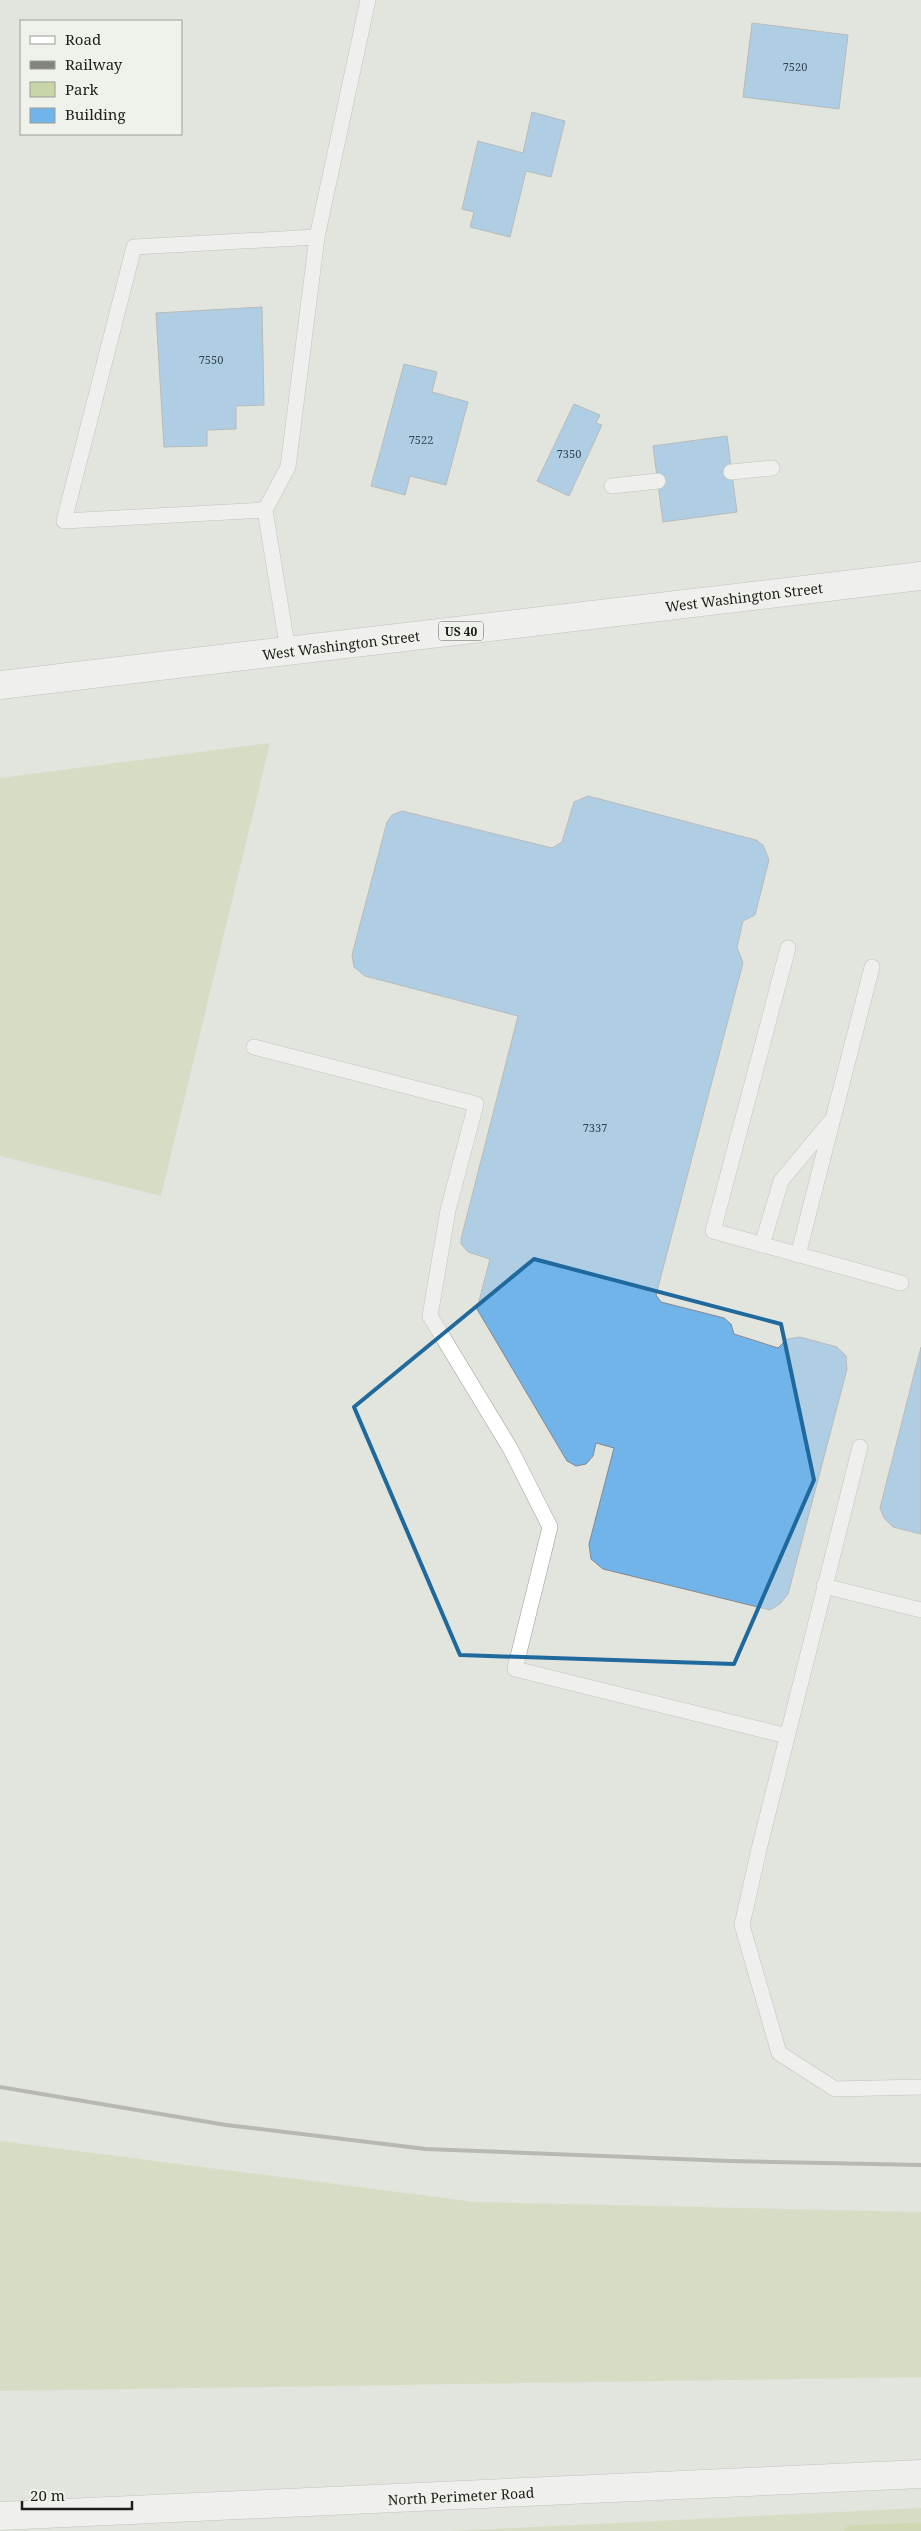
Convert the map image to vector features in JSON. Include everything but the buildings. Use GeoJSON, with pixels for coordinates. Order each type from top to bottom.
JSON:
{"type":"FeatureCollection","features":[{"type":"Feature","properties":{"kind":"main road","name":"West Washington Street"},"geometry":{"type":"LineString","coordinates":[[0,685],[921,576]]}},
{"type":"Feature","properties":{"kind":"main road","name":"North Perimeter Road"},"geometry":{"type":"LineString","coordinates":[[0,2516],[921,2474]]}},
{"type":"Feature","properties":{"kind":"lane"},"geometry":{"type":"LineString","coordinates":[[288,651],[265,510],[288,467],[317,237],[368,0]]}},
{"type":"Feature","properties":{"kind":"lane"},"geometry":{"type":"LineString","coordinates":[[265,510],[64,522],[134,247],[317,237]]}},
{"type":"Feature","properties":{"kind":"lane"},"geometry":{"type":"LineString","coordinates":[[731,472],[772,468]]}},
{"type":"Feature","properties":{"kind":"lane"},"geometry":{"type":"LineString","coordinates":[[612,486],[658,481]]}},
{"type":"Feature","properties":{"kind":"lane"},"geometry":{"type":"LineString","coordinates":[[788,948],[713,1231],[901,1283]]}},
{"type":"Feature","properties":{"kind":"lane"},"geometry":{"type":"LineString","coordinates":[[798,1255],[872,967]]}},
{"type":"Feature","properties":{"kind":"lane"},"geometry":{"type":"LineString","coordinates":[[254,1047],[476,1104],[448,1210],[430,1316],[510,1448],[550,1527],[515,1669],[787,1736]]}},
{"type":"Feature","properties":{"kind":"lane"},"geometry":{"type":"LineString","coordinates":[[762,1245],[781,1181],[834,1117]]}},
{"type":"Feature","properties":{"kind":"lane"},"geometry":{"type":"LineString","coordinates":[[860,1447],[824,1586],[742,1925],[779,2053],[835,2089],[921,2087]]}},
{"type":"Feature","properties":{"kind":"lane"},"geometry":{"type":"LineString","coordinates":[[824,1586],[921,1610]]}},
{"type":"Feature","properties":{"kind":"highlighted area"},"geometry":{"type":"Polygon","coordinates":[[[534,1259],[781,1324],[814,1480],[734,1664],[460,1655],[354,1407],[534,1259]]]}},
{"type":"Feature","properties":{"kind":"green space"},"geometry":{"type":"Polygon","coordinates":[[[270,743],[161,1196],[0,1156],[0,778],[270,743]]]}},
{"type":"Feature","properties":{"kind":"green space"},"geometry":{"type":"Polygon","coordinates":[[[0,2141],[475,2202],[921,2212],[921,2377],[0,2391],[0,2141]]]}},
{"type":"Feature","properties":{"kind":"green space"},"geometry":{"type":"Polygon","coordinates":[[[921,2508],[921,2531],[452,2531],[921,2508]]]}},
{"type":"Feature","properties":{"kind":"waterway"},"geometry":{"type":"LineString","coordinates":[[850,2531],[921,2528]]}},
{"type":"Feature","properties":{"kind":"railway"},"geometry":{"type":"LineString","coordinates":[[0,2087],[226,2125],[426,2149],[730,2161],[921,2165]]}}]}
